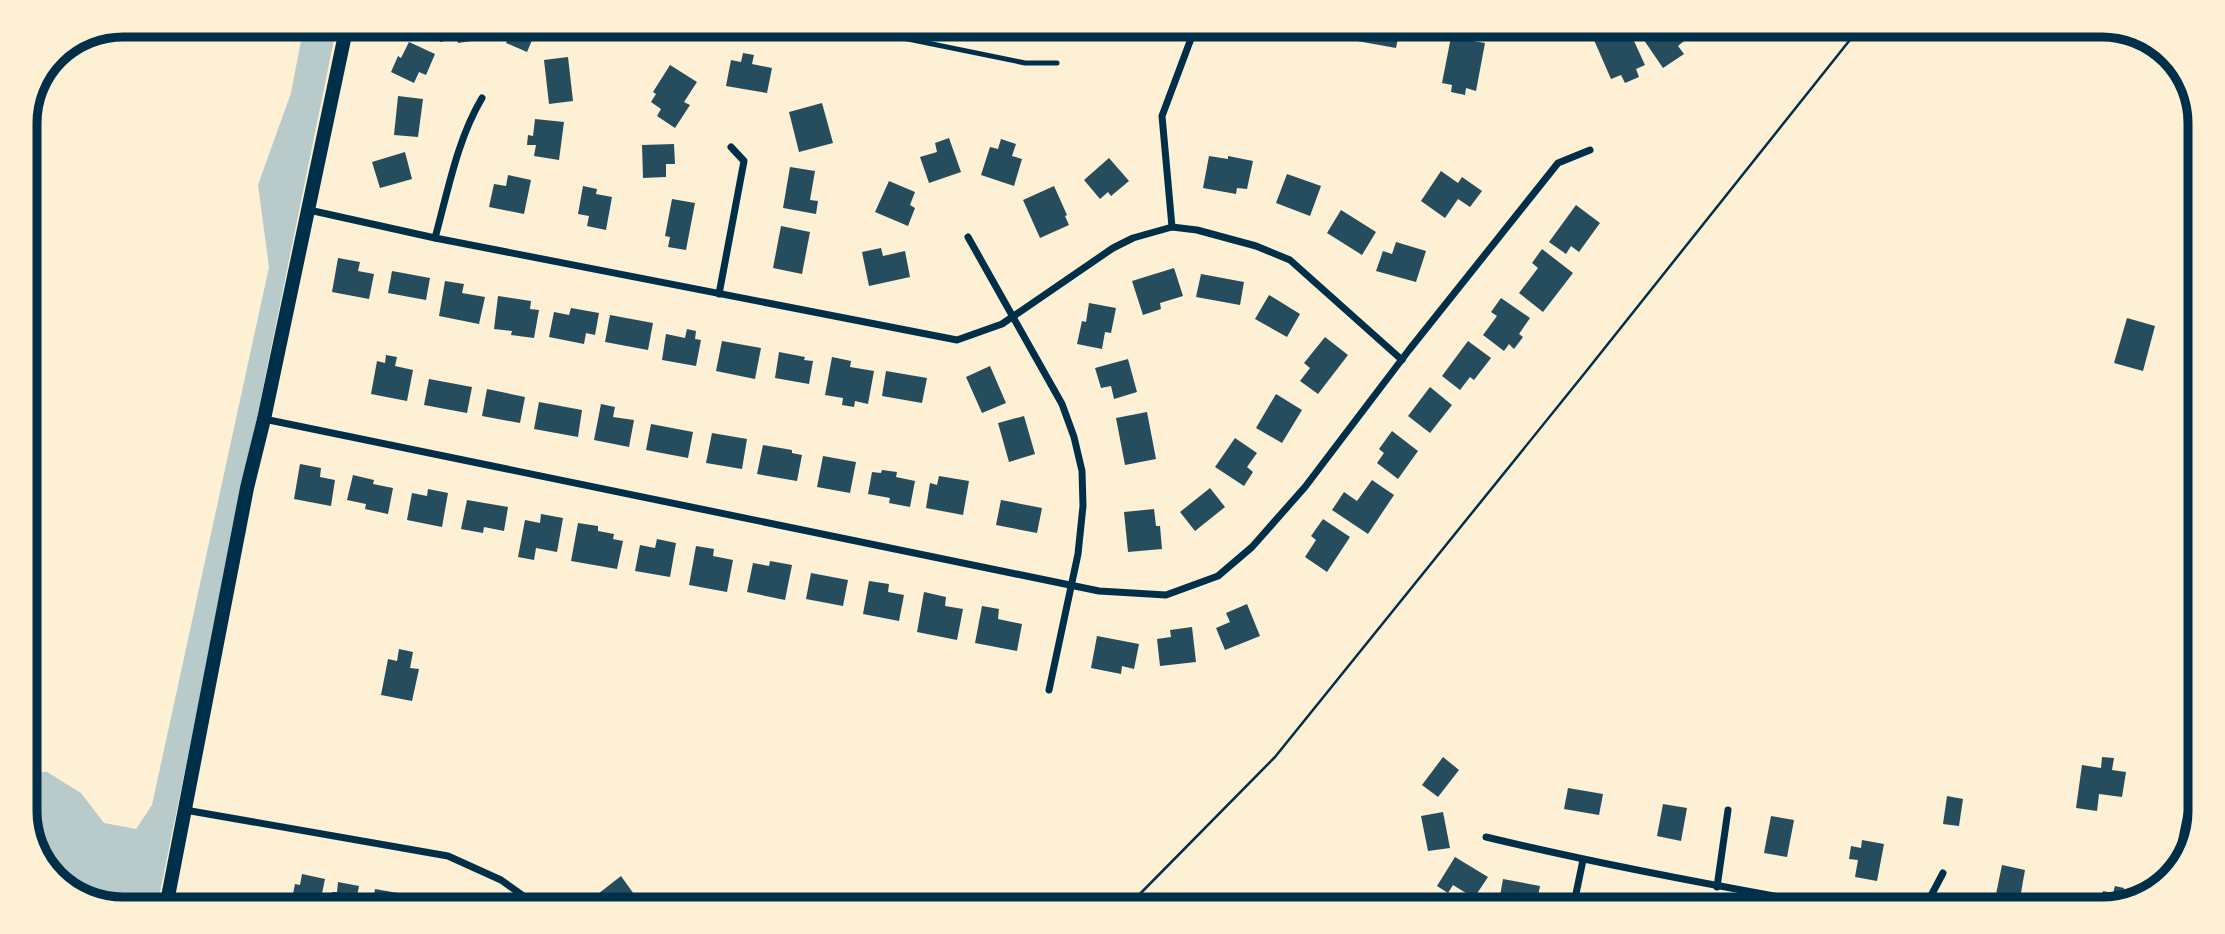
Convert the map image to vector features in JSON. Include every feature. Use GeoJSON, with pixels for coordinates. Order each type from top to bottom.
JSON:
{"type":"FeatureCollection","features":[{"type":"Feature","properties":{"kind":"main road"},"geometry":{"type":"LineString","coordinates":[[168,897],[247,488],[345,37]]}},
{"type":"Feature","properties":{"kind":"street"},"geometry":{"type":"LineString","coordinates":[[1172,227],[1163,116],[1192,37]]}},
{"type":"Feature","properties":{"kind":"street"},"geometry":{"type":"LineString","coordinates":[[435,238],[459,151],[482,98]]}},
{"type":"Feature","properties":{"kind":"street"},"geometry":{"type":"LineString","coordinates":[[719,294],[744,161],[731,148]]}},
{"type":"Feature","properties":{"kind":"street"},"geometry":{"type":"LineString","coordinates":[[264,419],[1099,591],[1166,595],[1217,576],[1252,547],[1305,487],[1558,163],[1590,150]]}},
{"type":"Feature","properties":{"kind":"street"},"geometry":{"type":"LineString","coordinates":[[309,210],[435,238],[957,340],[1002,324],[1112,248],[1133,238],[1172,227],[1197,229],[1244,242],[1290,260],[1402,360]]}},
{"type":"Feature","properties":{"kind":"street"},"geometry":{"type":"LineString","coordinates":[[968,236],[1062,404],[1082,471],[1083,506],[1078,554],[1049,690]]}},
{"type":"Feature","properties":{"kind":"street"},"geometry":{"type":"LineString","coordinates":[[185,810],[448,856],[501,880],[524,897]]}},
{"type":"Feature","properties":{"kind":"street"},"geometry":{"type":"LineString","coordinates":[[1717,887],[1728,810]]}},
{"type":"Feature","properties":{"kind":"street"},"geometry":{"type":"LineString","coordinates":[[1486,837],[1583,860],[1777,897]]}},
{"type":"Feature","properties":{"kind":"street"},"geometry":{"type":"LineString","coordinates":[[1575,897],[1583,860]]}},
{"type":"Feature","properties":{"kind":"street"},"geometry":{"type":"LineString","coordinates":[[1930,897],[1943,873]]}},
{"type":"Feature","properties":{"kind":"lane"},"geometry":{"type":"LineString","coordinates":[[899,37],[1025,62],[1057,63]]}},
{"type":"Feature","properties":{"kind":"path"},"geometry":{"type":"LineString","coordinates":[[1137,897],[1275,757],[1852,37]]}},
{"type":"Feature","properties":{"kind":"shaded area"},"geometry":{"type":"Polygon","coordinates":[[[302,37],[335,37],[159,897],[106,896],[90,891],[70,879],[48,854],[37,817],[37,772],[47,772],[81,793],[104,823],[136,829],[152,805],[269,267],[258,185],[291,93],[302,37]]]}},
{"type":"Feature","properties":{"kind":"building"},"geometry":{"type":"Polygon","coordinates":[[[439,37],[477,37],[478,40],[458,43],[457,39],[440,42],[439,37]]]}},
{"type":"Feature","properties":{"kind":"building"},"geometry":{"type":"Polygon","coordinates":[[[509,37],[533,37],[527,52],[506,43],[509,37]]]}},
{"type":"Feature","properties":{"kind":"building"},"geometry":{"type":"Polygon","coordinates":[[[1358,37],[1398,37],[1396,48],[1357,41],[1358,37]]]}},
{"type":"Feature","properties":{"kind":"building"},"geometry":{"type":"Polygon","coordinates":[[[1451,37],[1485,43],[1476,91],[1466,88],[1465,95],[1451,92],[1452,85],[1442,83],[1451,37]]]}},
{"type":"Feature","properties":{"kind":"building"},"geometry":{"type":"Polygon","coordinates":[[[1601,37],[1632,37],[1645,65],[1636,69],[1639,77],[1625,83],[1621,75],[1611,79],[1594,40],[1601,37]]]}},
{"type":"Feature","properties":{"kind":"building"},"geometry":{"type":"Polygon","coordinates":[[[1642,37],[1681,37],[1684,41],[1678,46],[1684,54],[1663,68],[1642,37]]]}},
{"type":"Feature","properties":{"kind":"building"},"geometry":{"type":"Polygon","coordinates":[[[409,42],[435,54],[426,75],[419,72],[414,83],[391,72],[398,56],[401,58],[409,42]]]}},
{"type":"Feature","properties":{"kind":"building"},"geometry":{"type":"Polygon","coordinates":[[[743,53],[754,55],[752,64],[772,68],[767,93],[726,86],[731,60],[741,62],[743,53]]]}},
{"type":"Feature","properties":{"kind":"building"},"geometry":{"type":"Polygon","coordinates":[[[568,57],[573,101],[549,104],[544,60],[568,57]]]}},
{"type":"Feature","properties":{"kind":"building"},"geometry":{"type":"Polygon","coordinates":[[[670,65],[697,82],[684,102],[690,105],[675,128],[657,116],[661,109],[651,102],[656,94],[653,92],[670,65]]]}},
{"type":"Feature","properties":{"kind":"building"},"geometry":{"type":"Polygon","coordinates":[[[398,96],[423,99],[418,137],[394,135],[398,96]]]}},
{"type":"Feature","properties":{"kind":"building"},"geometry":{"type":"Polygon","coordinates":[[[822,103],[833,143],[799,152],[789,112],[822,103]]]}},
{"type":"Feature","properties":{"kind":"building"},"geometry":{"type":"Polygon","coordinates":[[[535,119],[564,122],[559,160],[534,156],[536,145],[527,145],[528,135],[533,136],[535,119]]]}},
{"type":"Feature","properties":{"kind":"building"},"geometry":{"type":"Polygon","coordinates":[[[949,138],[961,172],[929,183],[920,157],[937,152],[935,143],[949,138]]]}},
{"type":"Feature","properties":{"kind":"building"},"geometry":{"type":"Polygon","coordinates":[[[1001,139],[1016,144],[1012,156],[1022,159],[1014,186],[981,175],[990,147],[998,149],[1001,139]]]}},
{"type":"Feature","properties":{"kind":"building"},"geometry":{"type":"Polygon","coordinates":[[[674,144],[675,164],[666,164],[666,177],[643,178],[642,145],[674,144]]]}},
{"type":"Feature","properties":{"kind":"building"},"geometry":{"type":"Polygon","coordinates":[[[405,152],[412,179],[380,188],[372,162],[405,152]]]}},
{"type":"Feature","properties":{"kind":"building"},"geometry":{"type":"Polygon","coordinates":[[[1209,156],[1228,159],[1228,156],[1253,161],[1247,189],[1237,188],[1236,194],[1203,188],[1209,156]]]}},
{"type":"Feature","properties":{"kind":"building"},"geometry":{"type":"Polygon","coordinates":[[[1109,158],[1129,181],[1111,196],[1108,192],[1100,199],[1084,180],[1109,158]]]}},
{"type":"Feature","properties":{"kind":"building"},"geometry":{"type":"Polygon","coordinates":[[[790,167],[815,171],[810,200],[818,201],[816,214],[783,208],[790,167]]]}},
{"type":"Feature","properties":{"kind":"building"},"geometry":{"type":"Polygon","coordinates":[[[1441,171],[1458,183],[1462,177],[1482,191],[1470,207],[1458,199],[1445,218],[1421,201],[1441,171]]]}},
{"type":"Feature","properties":{"kind":"building"},"geometry":{"type":"Polygon","coordinates":[[[1287,174],[1321,186],[1310,216],[1276,203],[1287,174]]]}},
{"type":"Feature","properties":{"kind":"building"},"geometry":{"type":"Polygon","coordinates":[[[508,175],[531,180],[524,214],[489,207],[494,184],[506,186],[508,175]]]}},
{"type":"Feature","properties":{"kind":"building"},"geometry":{"type":"Polygon","coordinates":[[[889,181],[915,192],[910,205],[915,208],[908,226],[875,212],[889,181]]]}},
{"type":"Feature","properties":{"kind":"building"},"geometry":{"type":"Polygon","coordinates":[[[583,186],[597,189],[596,194],[612,197],[606,230],[587,226],[589,216],[578,214],[583,186]]]}},
{"type":"Feature","properties":{"kind":"building"},"geometry":{"type":"Polygon","coordinates":[[[1054,186],[1069,225],[1040,238],[1023,200],[1054,186]]]}},
{"type":"Feature","properties":{"kind":"building"},"geometry":{"type":"Polygon","coordinates":[[[672,199],[695,203],[686,250],[668,247],[670,237],[665,236],[672,199]]]}},
{"type":"Feature","properties":{"kind":"building"},"geometry":{"type":"Polygon","coordinates":[[[1576,205],[1600,223],[1579,252],[1571,246],[1566,254],[1549,242],[1576,205]]]}},
{"type":"Feature","properties":{"kind":"building"},"geometry":{"type":"Polygon","coordinates":[[[1341,210],[1376,232],[1362,255],[1327,233],[1341,210]]]}},
{"type":"Feature","properties":{"kind":"building"},"geometry":{"type":"Polygon","coordinates":[[[781,226],[810,232],[802,274],[773,268],[781,226]]]}},
{"type":"Feature","properties":{"kind":"building"},"geometry":{"type":"Polygon","coordinates":[[[1396,242],[1426,251],[1416,282],[1376,271],[1383,251],[1392,254],[1396,242]]]}},
{"type":"Feature","properties":{"kind":"building"},"geometry":{"type":"Polygon","coordinates":[[[881,248],[883,256],[905,251],[910,277],[869,286],[862,252],[881,248]]]}},
{"type":"Feature","properties":{"kind":"building"},"geometry":{"type":"Polygon","coordinates":[[[1542,249],[1573,273],[1543,312],[1519,293],[1538,268],[1532,263],[1542,249]]]}},
{"type":"Feature","properties":{"kind":"building"},"geometry":{"type":"Polygon","coordinates":[[[338,258],[360,262],[358,271],[374,274],[369,299],[332,292],[338,258]]]}},
{"type":"Feature","properties":{"kind":"building"},"geometry":{"type":"Polygon","coordinates":[[[1174,268],[1183,296],[1160,303],[1161,309],[1143,315],[1132,281],[1174,268]]]}},
{"type":"Feature","properties":{"kind":"building"},"geometry":{"type":"Polygon","coordinates":[[[392,271],[430,278],[426,300],[388,293],[392,271]]]}},
{"type":"Feature","properties":{"kind":"building"},"geometry":{"type":"Polygon","coordinates":[[[1201,274],[1244,282],[1240,305],[1196,297],[1201,274]]]}},
{"type":"Feature","properties":{"kind":"building"},"geometry":{"type":"Polygon","coordinates":[[[445,281],[464,284],[462,293],[485,297],[479,324],[439,316],[445,281]]]}},
{"type":"Feature","properties":{"kind":"building"},"geometry":{"type":"Polygon","coordinates":[[[1269,295],[1300,314],[1287,337],[1255,319],[1269,295]]]}},
{"type":"Feature","properties":{"kind":"building"},"geometry":{"type":"Polygon","coordinates":[[[498,296],[531,301],[530,309],[539,310],[534,338],[511,335],[512,331],[494,329],[498,296]]]}},
{"type":"Feature","properties":{"kind":"building"},"geometry":{"type":"Polygon","coordinates":[[[1501,298],[1530,318],[1519,334],[1523,337],[1514,349],[1509,344],[1504,351],[1483,335],[1497,316],[1491,312],[1501,298]]]}},
{"type":"Feature","properties":{"kind":"building"},"geometry":{"type":"Polygon","coordinates":[[[1089,303],[1116,308],[1111,333],[1105,332],[1102,349],[1077,344],[1082,321],[1086,322],[1089,303]]]}},
{"type":"Feature","properties":{"kind":"building"},"geometry":{"type":"Polygon","coordinates":[[[571,308],[599,313],[595,335],[586,333],[584,344],[549,337],[554,312],[569,315],[571,308]]]}},
{"type":"Feature","properties":{"kind":"building"},"geometry":{"type":"Polygon","coordinates":[[[610,315],[653,323],[648,350],[605,342],[610,315]]]}},
{"type":"Feature","properties":{"kind":"building"},"geometry":{"type":"Polygon","coordinates":[[[2127,318],[2155,326],[2143,371],[2114,363],[2127,318]]]}},
{"type":"Feature","properties":{"kind":"building"},"geometry":{"type":"Polygon","coordinates":[[[687,329],[696,331],[695,339],[701,340],[696,366],[662,360],[666,334],[685,338],[687,329]]]}},
{"type":"Feature","properties":{"kind":"building"},"geometry":{"type":"Polygon","coordinates":[[[1325,337],[1348,355],[1318,394],[1300,381],[1310,368],[1304,363],[1325,337]]]}},
{"type":"Feature","properties":{"kind":"building"},"geometry":{"type":"Polygon","coordinates":[[[722,341],[761,348],[755,379],[716,371],[722,341]]]}},
{"type":"Feature","properties":{"kind":"building"},"geometry":{"type":"Polygon","coordinates":[[[1468,341],[1491,358],[1474,380],[1470,377],[1460,390],[1442,376],[1468,341]]]}},
{"type":"Feature","properties":{"kind":"building"},"geometry":{"type":"Polygon","coordinates":[[[779,352],[813,361],[809,384],[775,378],[779,352]]]}},
{"type":"Feature","properties":{"kind":"building"},"geometry":{"type":"Polygon","coordinates":[[[386,355],[397,357],[395,366],[413,370],[407,401],[371,394],[377,361],[385,363],[386,355]]]}},
{"type":"Feature","properties":{"kind":"building"},"geometry":{"type":"Polygon","coordinates":[[[832,357],[851,361],[850,367],[874,371],[868,404],[855,401],[854,407],[842,405],[843,398],[825,395],[832,357]]]}},
{"type":"Feature","properties":{"kind":"building"},"geometry":{"type":"Polygon","coordinates":[[[1128,359],[1137,392],[1114,399],[1111,386],[1101,388],[1095,368],[1128,359]]]}},
{"type":"Feature","properties":{"kind":"building"},"geometry":{"type":"Polygon","coordinates":[[[990,366],[1006,403],[982,413],[966,377],[990,366]]]}},
{"type":"Feature","properties":{"kind":"building"},"geometry":{"type":"Polygon","coordinates":[[[886,371],[927,378],[922,403],[882,396],[886,371]]]}},
{"type":"Feature","properties":{"kind":"building"},"geometry":{"type":"Polygon","coordinates":[[[429,379],[472,387],[467,413],[424,405],[429,379]]]}},
{"type":"Feature","properties":{"kind":"building"},"geometry":{"type":"Polygon","coordinates":[[[1430,387],[1452,405],[1430,433],[1408,416],[1430,387]]]}},
{"type":"Feature","properties":{"kind":"building"},"geometry":{"type":"Polygon","coordinates":[[[487,389],[525,397],[520,423],[482,416],[487,389]]]}},
{"type":"Feature","properties":{"kind":"building"},"geometry":{"type":"Polygon","coordinates":[[[1276,394],[1302,410],[1282,443],[1256,428],[1276,394]]]}},
{"type":"Feature","properties":{"kind":"building"},"geometry":{"type":"Polygon","coordinates":[[[539,402],[582,410],[578,437],[534,429],[539,402]]]}},
{"type":"Feature","properties":{"kind":"building"},"geometry":{"type":"Polygon","coordinates":[[[601,404],[615,407],[613,417],[634,420],[629,447],[594,440],[601,404]]]}},
{"type":"Feature","properties":{"kind":"building"},"geometry":{"type":"Polygon","coordinates":[[[1147,412],[1156,459],[1125,465],[1116,418],[1147,412]]]}},
{"type":"Feature","properties":{"kind":"building"},"geometry":{"type":"Polygon","coordinates":[[[1024,416],[1035,454],[1009,462],[998,423],[1024,416]]]}},
{"type":"Feature","properties":{"kind":"building"},"geometry":{"type":"Polygon","coordinates":[[[651,424],[693,432],[688,458],[646,450],[651,424]]]}},
{"type":"Feature","properties":{"kind":"building"},"geometry":{"type":"Polygon","coordinates":[[[1392,431],[1418,451],[1398,479],[1377,463],[1384,453],[1379,449],[1392,431]]]}},
{"type":"Feature","properties":{"kind":"building"},"geometry":{"type":"Polygon","coordinates":[[[712,433],[747,439],[742,469],[706,463],[712,433]]]}},
{"type":"Feature","properties":{"kind":"building"},"geometry":{"type":"Polygon","coordinates":[[[1235,438],[1257,453],[1247,467],[1253,472],[1244,486],[1215,467],[1235,438]]]}},
{"type":"Feature","properties":{"kind":"building"},"geometry":{"type":"Polygon","coordinates":[[[763,445],[792,450],[792,453],[802,455],[797,481],[757,474],[763,445]]]}},
{"type":"Feature","properties":{"kind":"building"},"geometry":{"type":"Polygon","coordinates":[[[823,456],[856,462],[850,493],[817,487],[823,456]]]}},
{"type":"Feature","properties":{"kind":"building"},"geometry":{"type":"Polygon","coordinates":[[[300,464],[321,468],[320,477],[335,480],[331,506],[294,499],[300,464]]]}},
{"type":"Feature","properties":{"kind":"building"},"geometry":{"type":"Polygon","coordinates":[[[882,470],[897,472],[896,477],[915,481],[910,507],[889,503],[890,498],[868,494],[872,472],[881,473],[882,470]]]}},
{"type":"Feature","properties":{"kind":"building"},"geometry":{"type":"Polygon","coordinates":[[[353,475],[374,480],[373,484],[393,488],[388,514],[365,509],[366,504],[347,500],[353,475]]]}},
{"type":"Feature","properties":{"kind":"building"},"geometry":{"type":"Polygon","coordinates":[[[939,476],[969,481],[963,515],[926,508],[930,483],[937,485],[939,476]]]}},
{"type":"Feature","properties":{"kind":"building"},"geometry":{"type":"Polygon","coordinates":[[[1372,480],[1394,495],[1368,534],[1332,510],[1344,492],[1357,501],[1372,480]]]}},
{"type":"Feature","properties":{"kind":"building"},"geometry":{"type":"Polygon","coordinates":[[[1210,488],[1225,507],[1195,531],[1180,512],[1210,488]]]}},
{"type":"Feature","properties":{"kind":"building"},"geometry":{"type":"Polygon","coordinates":[[[428,489],[448,493],[442,527],[407,520],[412,493],[427,496],[428,489]]]}},
{"type":"Feature","properties":{"kind":"building"},"geometry":{"type":"Polygon","coordinates":[[[467,500],[508,507],[504,531],[484,527],[483,533],[461,529],[467,500]]]}},
{"type":"Feature","properties":{"kind":"building"},"geometry":{"type":"Polygon","coordinates":[[[1001,500],[1042,508],[1037,533],[996,525],[1001,500]]]}},
{"type":"Feature","properties":{"kind":"building"},"geometry":{"type":"Polygon","coordinates":[[[1154,509],[1156,526],[1160,526],[1162,549],[1128,552],[1124,512],[1154,509]]]}},
{"type":"Feature","properties":{"kind":"building"},"geometry":{"type":"Polygon","coordinates":[[[541,514],[563,518],[557,552],[536,548],[534,560],[518,557],[525,520],[540,523],[541,514]]]}},
{"type":"Feature","properties":{"kind":"building"},"geometry":{"type":"Polygon","coordinates":[[[1323,519],[1350,537],[1327,572],[1305,557],[1316,540],[1311,536],[1323,519]]]}},
{"type":"Feature","properties":{"kind":"building"},"geometry":{"type":"Polygon","coordinates":[[[578,523],[598,526],[598,531],[614,534],[613,539],[623,541],[617,569],[571,561],[578,523]]]}},
{"type":"Feature","properties":{"kind":"building"},"geometry":{"type":"Polygon","coordinates":[[[657,539],[676,543],[670,577],[635,571],[640,545],[655,548],[657,539]]]}},
{"type":"Feature","properties":{"kind":"building"},"geometry":{"type":"Polygon","coordinates":[[[696,546],[714,549],[713,556],[733,560],[727,592],[689,585],[696,546]]]}},
{"type":"Feature","properties":{"kind":"building"},"geometry":{"type":"Polygon","coordinates":[[[770,561],[792,565],[785,600],[747,592],[753,563],[769,566],[770,561]]]}},
{"type":"Feature","properties":{"kind":"building"},"geometry":{"type":"Polygon","coordinates":[[[811,573],[848,580],[843,606],[806,599],[811,573]]]}},
{"type":"Feature","properties":{"kind":"building"},"geometry":{"type":"Polygon","coordinates":[[[869,581],[889,584],[888,592],[904,595],[899,621],[863,614],[869,581]]]}},
{"type":"Feature","properties":{"kind":"building"},"geometry":{"type":"Polygon","coordinates":[[[924,592],[946,597],[945,606],[963,609],[957,640],[917,632],[924,592]]]}},
{"type":"Feature","properties":{"kind":"building"},"geometry":{"type":"Polygon","coordinates":[[[1247,604],[1260,636],[1225,650],[1216,628],[1230,622],[1226,613],[1247,604]]]}},
{"type":"Feature","properties":{"kind":"building"},"geometry":{"type":"Polygon","coordinates":[[[982,606],[999,609],[998,619],[1022,624],[1017,651],[975,643],[982,606]]]}},
{"type":"Feature","properties":{"kind":"building"},"geometry":{"type":"Polygon","coordinates":[[[1192,627],[1196,662],[1160,666],[1157,639],[1171,637],[1170,630],[1192,627]]]}},
{"type":"Feature","properties":{"kind":"building"},"geometry":{"type":"Polygon","coordinates":[[[1097,636],[1139,644],[1134,669],[1122,666],[1121,674],[1091,668],[1097,636]]]}},
{"type":"Feature","properties":{"kind":"building"},"geometry":{"type":"Polygon","coordinates":[[[399,649],[413,652],[410,668],[419,669],[412,701],[381,695],[388,659],[397,661],[399,649]]]}},
{"type":"Feature","properties":{"kind":"building"},"geometry":{"type":"Polygon","coordinates":[[[1443,757],[1459,770],[1438,797],[1422,785],[1443,757]]]}},
{"type":"Feature","properties":{"kind":"building"},"geometry":{"type":"Polygon","coordinates":[[[2102,757],[2114,758],[2112,770],[2126,772],[2122,797],[2099,794],[2097,811],[2076,808],[2082,765],[2101,768],[2102,757]]]}},
{"type":"Feature","properties":{"kind":"building"},"geometry":{"type":"Polygon","coordinates":[[[1568,788],[1603,794],[1599,815],[1564,809],[1568,788]]]}},
{"type":"Feature","properties":{"kind":"building"},"geometry":{"type":"Polygon","coordinates":[[[1947,796],[1963,799],[1959,826],[1943,824],[1947,796]]]}},
{"type":"Feature","properties":{"kind":"building"},"geometry":{"type":"Polygon","coordinates":[[[1663,804],[1687,808],[1681,841],[1657,836],[1663,804]]]}},
{"type":"Feature","properties":{"kind":"building"},"geometry":{"type":"Polygon","coordinates":[[[1443,812],[1450,848],[1428,851],[1421,816],[1443,812]]]}},
{"type":"Feature","properties":{"kind":"building"},"geometry":{"type":"Polygon","coordinates":[[[1771,816],[1794,820],[1787,857],[1764,853],[1771,816]]]}},
{"type":"Feature","properties":{"kind":"building"},"geometry":{"type":"Polygon","coordinates":[[[1862,840],[1884,844],[1877,881],[1855,877],[1858,860],[1849,859],[1851,846],[1861,848],[1862,840]]]}},
{"type":"Feature","properties":{"kind":"building"},"geometry":{"type":"Polygon","coordinates":[[[1455,857],[1488,877],[1475,897],[1453,885],[1448,893],[1437,886],[1455,857]]]}},
{"type":"Feature","properties":{"kind":"building"},"geometry":{"type":"Polygon","coordinates":[[[2002,865],[2025,870],[2020,897],[1995,897],[2002,865]]]}},
{"type":"Feature","properties":{"kind":"building"},"geometry":{"type":"Polygon","coordinates":[[[302,874],[325,879],[321,897],[292,897],[295,884],[300,885],[302,874]]]}},
{"type":"Feature","properties":{"kind":"building"},"geometry":{"type":"Polygon","coordinates":[[[621,876],[636,897],[594,897],[621,876]]]}},
{"type":"Feature","properties":{"kind":"building"},"geometry":{"type":"Polygon","coordinates":[[[1503,879],[1540,886],[1538,897],[1500,897],[1503,879]]]}},
{"type":"Feature","properties":{"kind":"building"},"geometry":{"type":"Polygon","coordinates":[[[338,882],[359,886],[357,896],[360,897],[331,897],[332,892],[337,892],[338,882]]]}},
{"type":"Feature","properties":{"kind":"building"},"geometry":{"type":"Polygon","coordinates":[[[2115,886],[2124,888],[2123,894],[2102,897],[2103,891],[2113,893],[2115,886]]]}},
{"type":"Feature","properties":{"kind":"building"},"geometry":{"type":"Polygon","coordinates":[[[375,889],[398,893],[397,897],[374,897],[375,889]]]}}]}
